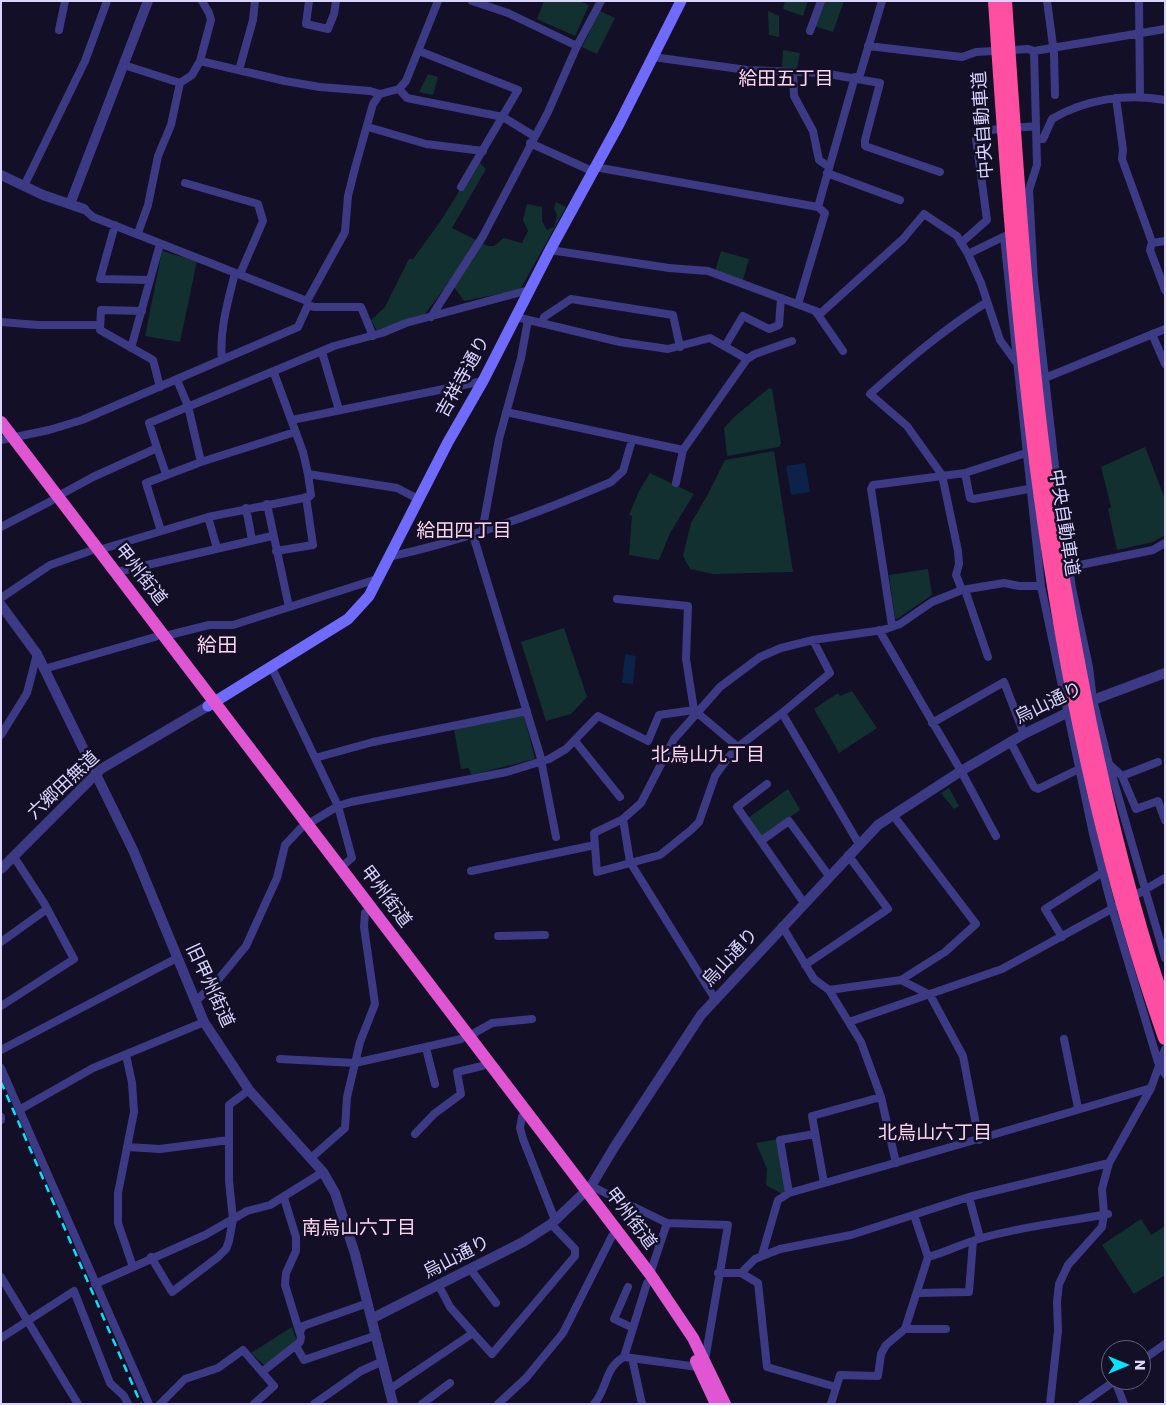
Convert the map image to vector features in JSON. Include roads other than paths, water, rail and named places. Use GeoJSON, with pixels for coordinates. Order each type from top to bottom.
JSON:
{"type":"FeatureCollection","features":[{"type":"Feature","properties":{"kind":"highway","name":"中央自動車道"},"geometry":{"type":"LineString","coordinates":[[995,1],[1018,307],[1035,468],[1048,557],[1071,682],[1098,809],[1124,910],[1165,1038]]}},
{"type":"Feature","properties":{"kind":"highway","name":"中央自動車道"},"geometry":{"type":"LineString","coordinates":[[1005,1],[1028,310],[1045,465],[1056,537],[1081,679],[1109,809],[1134,907],[1165,1006]]}},
{"type":"Feature","properties":{"kind":"highway","name":"甲州街道"},"geometry":{"type":"LineString","coordinates":[[1,422],[5,438],[55,498],[212,704],[304,826],[365,913],[586,1190],[648,1278],[725,1404]]}},
{"type":"Feature","properties":{"kind":"highway","name":"甲州街道"},"geometry":{"type":"LineString","coordinates":[[94,551],[117,572],[160,636]]}},
{"type":"Feature","properties":{"kind":"highway","name":"甲州街道"},"geometry":{"type":"LineString","coordinates":[[304,826],[340,868],[465,1038],[482,1066],[522,1117],[586,1190],[612,1236],[648,1278]]}},
{"type":"Feature","properties":{"kind":"highway","name":"甲州街道"},"geometry":{"type":"LineString","coordinates":[[702,1364],[716,1404]]}},
{"type":"Feature","properties":{"kind":"main road","name":"吉祥寺通り"},"geometry":{"type":"LineString","coordinates":[[212,704],[272,668],[354,614],[365,602],[418,499],[483,381],[681,1]]}},
{"type":"Feature","properties":{"kind":"street"},"geometry":{"type":"LineString","coordinates":[[59,30],[65,1]]}},
{"type":"Feature","properties":{"kind":"street"},"geometry":{"type":"LineString","coordinates":[[24,186],[85,61],[107,1]]}},
{"type":"Feature","properties":{"kind":"street"},"geometry":{"type":"LineString","coordinates":[[70,204],[148,1]]}},
{"type":"Feature","properties":{"kind":"street"},"geometry":{"type":"LineString","coordinates":[[138,234],[148,205],[158,156],[171,125],[180,83],[192,76],[200,61],[211,20],[202,1]]}},
{"type":"Feature","properties":{"kind":"street"},"geometry":{"type":"LineString","coordinates":[[239,70],[252,20],[254,1]]}},
{"type":"Feature","properties":{"kind":"street"},"geometry":{"type":"LineString","coordinates":[[309,1],[306,24],[328,29],[334,14],[336,1]]}},
{"type":"Feature","properties":{"kind":"street"},"geometry":{"type":"LineString","coordinates":[[200,61],[285,82],[370,90],[380,94],[399,89],[406,81],[438,1]]}},
{"type":"Feature","properties":{"kind":"street"},"geometry":{"type":"LineString","coordinates":[[472,1],[508,13],[577,46]]}},
{"type":"Feature","properties":{"kind":"street"},"geometry":{"type":"LineString","coordinates":[[431,317],[483,236],[548,112],[577,46],[601,1]]}},
{"type":"Feature","properties":{"kind":"street"},"geometry":{"type":"LineString","coordinates":[[810,31],[821,1]]}},
{"type":"Feature","properties":{"kind":"street"},"geometry":{"type":"LineString","coordinates":[[818,207],[882,1]]}},
{"type":"Feature","properties":{"kind":"street"},"geometry":{"type":"LineString","coordinates":[[1047,1],[1053,47],[1055,95]]}},
{"type":"Feature","properties":{"kind":"street"},"geometry":{"type":"LineString","coordinates":[[1139,1],[1140,95]]}},
{"type":"Feature","properties":{"kind":"street"},"geometry":{"type":"LineString","coordinates":[[868,46],[962,57],[976,52],[1028,49],[1034,51],[1165,30]]}},
{"type":"Feature","properties":{"kind":"street"},"geometry":{"type":"LineString","coordinates":[[419,51],[518,90],[461,187]]}},
{"type":"Feature","properties":{"kind":"street"},"geometry":{"type":"LineString","coordinates":[[1034,51],[1037,171],[1029,190],[1034,281],[1057,484],[1093,700],[1109,766],[1165,958]]}},
{"type":"Feature","properties":{"kind":"street"},"geometry":{"type":"LineString","coordinates":[[653,57],[747,70],[857,78],[881,84],[865,146],[940,172]]}},
{"type":"Feature","properties":{"kind":"street"},"geometry":{"type":"LineString","coordinates":[[124,65],[180,83]]}},
{"type":"Feature","properties":{"kind":"street"},"geometry":{"type":"LineString","coordinates":[[793,72],[794,96],[813,131],[819,160],[828,170],[900,200]]}},
{"type":"Feature","properties":{"kind":"street"},"geometry":{"type":"LineString","coordinates":[[399,89],[406,98],[503,117],[532,140],[594,169],[818,207],[825,213],[798,304]]}},
{"type":"Feature","properties":{"kind":"street"},"geometry":{"type":"LineString","coordinates":[[5,438],[82,420],[298,328],[308,303],[345,232],[350,187],[373,104],[380,94]]}},
{"type":"Feature","properties":{"kind":"street"},"geometry":{"type":"LineString","coordinates":[[1037,139],[1043,139],[1052,119],[1060,114],[1116,98],[1140,95],[1165,100]]}},
{"type":"Feature","properties":{"kind":"street"},"geometry":{"type":"LineString","coordinates":[[1116,98],[1123,150],[1122,159],[1152,243],[1150,250],[1165,290]]}},
{"type":"Feature","properties":{"kind":"street"},"geometry":{"type":"LineString","coordinates":[[961,243],[987,220],[976,139],[978,131],[1036,126]]}},
{"type":"Feature","properties":{"kind":"street"},"geometry":{"type":"LineString","coordinates":[[368,127],[426,144],[483,151]]}},
{"type":"Feature","properties":{"kind":"street"},"geometry":{"type":"LineString","coordinates":[[1,176],[84,209],[93,217],[238,274],[314,307],[361,307],[373,336]]}},
{"type":"Feature","properties":{"kind":"street"},"geometry":{"type":"LineString","coordinates":[[185,183],[258,204],[263,221],[238,274],[226,308],[222,340],[222,360]]}},
{"type":"Feature","properties":{"kind":"street"},"geometry":{"type":"LineString","coordinates":[[816,312],[826,308],[903,239],[923,215],[949,230],[968,254],[1000,340],[1017,364]]}},
{"type":"Feature","properties":{"kind":"street"},"geometry":{"type":"LineString","coordinates":[[968,254],[1004,237],[1032,220]]}},
{"type":"Feature","properties":{"kind":"street"},"geometry":{"type":"LineString","coordinates":[[115,225],[100,279],[150,280]]}},
{"type":"Feature","properties":{"kind":"street"},"geometry":{"type":"LineString","coordinates":[[1004,237],[1041,586],[1079,769],[1112,908],[1158,1062],[1165,1074]]}},
{"type":"Feature","properties":{"kind":"street"},"geometry":{"type":"LineString","coordinates":[[1152,243],[1165,241]]}},
{"type":"Feature","properties":{"kind":"street"},"geometry":{"type":"LineString","coordinates":[[131,348],[160,244]]}},
{"type":"Feature","properties":{"kind":"street"},"geometry":{"type":"LineString","coordinates":[[550,250],[669,268],[708,271],[816,312],[843,351]]}},
{"type":"Feature","properties":{"kind":"street"},"geometry":{"type":"LineString","coordinates":[[166,474],[149,423],[322,352],[431,317],[529,290]]}},
{"type":"Feature","properties":{"kind":"street"},"geometry":{"type":"LineString","coordinates":[[725,346],[743,316],[769,329],[779,325],[781,298]]}},
{"type":"Feature","properties":{"kind":"street"},"geometry":{"type":"LineString","coordinates":[[542,323],[544,317],[571,299],[635,308],[673,315],[680,347]]}},
{"type":"Feature","properties":{"kind":"street"},"geometry":{"type":"LineString","coordinates":[[987,302],[956,321],[870,394],[907,426],[942,476],[958,551],[959,564],[956,575],[988,657]]}},
{"type":"Feature","properties":{"kind":"street"},"geometry":{"type":"LineString","coordinates":[[142,311],[101,310],[98,325],[100,330],[153,360],[160,387]]}},
{"type":"Feature","properties":{"kind":"street"},"geometry":{"type":"LineString","coordinates":[[516,317],[620,342],[668,349],[710,338],[747,359]]}},
{"type":"Feature","properties":{"kind":"street"},"geometry":{"type":"LineString","coordinates":[[482,532],[492,471],[521,358],[528,320]]}},
{"type":"Feature","properties":{"kind":"street"},"geometry":{"type":"LineString","coordinates":[[1,322],[38,325],[98,325]]}},
{"type":"Feature","properties":{"kind":"street"},"geometry":{"type":"LineString","coordinates":[[1019,383],[1044,380],[1165,329]]}},
{"type":"Feature","properties":{"kind":"street"},"geometry":{"type":"LineString","coordinates":[[1152,334],[1165,364]]}},
{"type":"Feature","properties":{"kind":"street"},"geometry":{"type":"LineString","coordinates":[[676,483],[683,450],[747,359],[792,341]]}},
{"type":"Feature","properties":{"kind":"street"},"geometry":{"type":"LineString","coordinates":[[322,352],[339,410]]}},
{"type":"Feature","properties":{"kind":"street"},"geometry":{"type":"LineString","coordinates":[[2,604],[50,565],[208,517],[311,495],[308,474],[292,420],[274,373]]}},
{"type":"Feature","properties":{"kind":"street"},"geometry":{"type":"LineString","coordinates":[[177,380],[188,406],[201,462]]}},
{"type":"Feature","properties":{"kind":"street"},"geometry":{"type":"LineString","coordinates":[[292,420],[483,381]]}},
{"type":"Feature","properties":{"kind":"street"},"geometry":{"type":"LineString","coordinates":[[506,412],[683,450]]}},
{"type":"Feature","properties":{"kind":"street"},"geometry":{"type":"LineString","coordinates":[[161,531],[146,482],[295,432]]}},
{"type":"Feature","properties":{"kind":"street"},"geometry":{"type":"LineString","coordinates":[[388,557],[430,548],[482,532],[616,480],[623,471],[632,440]]}},
{"type":"Feature","properties":{"kind":"street"},"geometry":{"type":"LineString","coordinates":[[1,528],[93,477],[157,448]]}},
{"type":"Feature","properties":{"kind":"street"},"geometry":{"type":"LineString","coordinates":[[892,626],[871,489],[873,485],[965,473],[1026,453]]}},
{"type":"Feature","properties":{"kind":"street"},"geometry":{"type":"LineString","coordinates":[[965,473],[970,498],[974,499],[1057,484]]}},
{"type":"Feature","properties":{"kind":"street"},"geometry":{"type":"LineString","coordinates":[[308,474],[396,488],[418,499]]}},
{"type":"Feature","properties":{"kind":"street"},"geometry":{"type":"LineString","coordinates":[[276,551],[313,545],[306,497]]}},
{"type":"Feature","properties":{"kind":"street"},"geometry":{"type":"LineString","coordinates":[[267,504],[272,536],[289,607]]}},
{"type":"Feature","properties":{"kind":"street"},"geometry":{"type":"LineString","coordinates":[[246,508],[252,540]]}},
{"type":"Feature","properties":{"kind":"street"},"geometry":{"type":"LineString","coordinates":[[208,517],[217,548]]}},
{"type":"Feature","properties":{"kind":"street"},"geometry":{"type":"LineString","coordinates":[[473,535],[527,711],[541,762],[556,837]]}},
{"type":"Feature","properties":{"kind":"street"},"geometry":{"type":"LineString","coordinates":[[117,572],[272,536]]}},
{"type":"Feature","properties":{"kind":"street"},"geometry":{"type":"LineString","coordinates":[[1070,567],[1153,550],[1165,543]]}},
{"type":"Feature","properties":{"kind":"street"},"geometry":{"type":"LineString","coordinates":[[44,668],[160,636],[209,625],[233,625],[377,579]]}},
{"type":"Feature","properties":{"kind":"street"},"geometry":{"type":"LineString","coordinates":[[813,640],[830,673],[738,747],[715,776],[699,822],[660,855],[597,872],[594,833],[623,819],[642,803],[674,739],[695,711],[720,687],[760,657],[781,648],[813,640],[878,630],[900,624],[932,602],[963,590],[1004,583],[1019,586],[1041,586]]}},
{"type":"Feature","properties":{"kind":"street"},"geometry":{"type":"LineString","coordinates":[[617,599],[688,606],[686,659],[695,711],[738,747]]}},
{"type":"Feature","properties":{"kind":"street","name":"旧甲州街道"},"geometry":{"type":"LineString","coordinates":[[2,604],[37,654],[133,850],[204,1022],[249,1090],[323,1172],[344,1216],[373,1318],[393,1404]]}},
{"type":"Feature","properties":{"kind":"street"},"geometry":{"type":"LineString","coordinates":[[878,630],[961,770],[996,836]]}},
{"type":"Feature","properties":{"kind":"street"},"geometry":{"type":"LineString","coordinates":[[3,730],[27,693],[37,654]]}},
{"type":"Feature","properties":{"kind":"street"},"geometry":{"type":"LineString","coordinates":[[272,668],[338,806],[352,858],[340,868]]}},
{"type":"Feature","properties":{"kind":"street","name":"烏山通り"},"geometry":{"type":"LineString","coordinates":[[373,1318],[471,1270],[553,1222],[586,1190],[691,1027],[782,926],[878,825],[961,770],[1010,741],[1093,700],[1165,672]]}},
{"type":"Feature","properties":{"kind":"street"},"geometry":{"type":"LineString","coordinates":[[932,723],[1004,682],[1024,734]]}},
{"type":"Feature","properties":{"kind":"street","name":"六郷田無道"},"geometry":{"type":"LineString","coordinates":[[1,869],[101,769],[212,704]]}},
{"type":"Feature","properties":{"kind":"street"},"geometry":{"type":"LineString","coordinates":[[315,758],[373,742],[527,711]]}},
{"type":"Feature","properties":{"kind":"street"},"geometry":{"type":"LineString","coordinates":[[195,1002],[218,980],[246,946],[277,878],[285,845],[304,826],[338,806],[419,788],[507,772],[541,762],[563,752],[599,716],[648,741],[659,715],[695,711]]}},
{"type":"Feature","properties":{"kind":"street"},"geometry":{"type":"LineString","coordinates":[[782,713],[859,844]]}},
{"type":"Feature","properties":{"kind":"street"},"geometry":{"type":"LineString","coordinates":[[575,741],[620,797]]}},
{"type":"Feature","properties":{"kind":"street"},"geometry":{"type":"LineString","coordinates":[[1010,741],[1034,787],[1038,789],[1079,769]]}},
{"type":"Feature","properties":{"kind":"street"},"geometry":{"type":"LineString","coordinates":[[1122,776],[1158,762]]}},
{"type":"Feature","properties":{"kind":"street"},"geometry":{"type":"LineString","coordinates":[[1109,766],[1122,776],[1136,809],[1158,801],[1165,820]]}},
{"type":"Feature","properties":{"kind":"street"},"geometry":{"type":"LineString","coordinates":[[767,784],[737,807],[804,903]]}},
{"type":"Feature","properties":{"kind":"street"},"geometry":{"type":"LineString","coordinates":[[829,990],[902,980],[944,952],[976,924],[893,814]]}},
{"type":"Feature","properties":{"kind":"street"},"geometry":{"type":"LineString","coordinates":[[623,819],[630,862],[715,999]]}},
{"type":"Feature","properties":{"kind":"street"},"geometry":{"type":"LineString","coordinates":[[761,841],[789,821],[829,876]]}},
{"type":"Feature","properties":{"kind":"street"},"geometry":{"type":"LineString","coordinates":[[471,871],[595,845]]}},
{"type":"Feature","properties":{"kind":"street"},"geometry":{"type":"LineString","coordinates":[[806,965],[888,909],[848,856]]}},
{"type":"Feature","properties":{"kind":"street"},"geometry":{"type":"LineString","coordinates":[[1,1006],[74,959],[48,909],[14,857]]}},
{"type":"Feature","properties":{"kind":"street"},"geometry":{"type":"LineString","coordinates":[[1062,937],[1045,909],[1103,872]]}},
{"type":"Feature","properties":{"kind":"street"},"geometry":{"type":"LineString","coordinates":[[849,1022],[1002,970],[1165,878]]}},
{"type":"Feature","properties":{"kind":"street"},"geometry":{"type":"LineString","coordinates":[[1,942],[48,909]]}},
{"type":"Feature","properties":{"kind":"street"},"geometry":{"type":"LineString","coordinates":[[311,1158],[345,1128],[347,1097],[360,1042],[375,1004],[364,928],[365,913]]}},
{"type":"Feature","properties":{"kind":"street"},"geometry":{"type":"LineString","coordinates":[[782,926],[814,979],[829,990],[861,1042],[881,1097],[896,1163]]}},
{"type":"Feature","properties":{"kind":"street"},"geometry":{"type":"LineString","coordinates":[[498,936],[545,935]]}},
{"type":"Feature","properties":{"kind":"street"},"geometry":{"type":"LineString","coordinates":[[1,1050],[177,958]]}},
{"type":"Feature","properties":{"kind":"street"},"geometry":{"type":"LineString","coordinates":[[902,980],[930,995],[963,1056],[980,1140]]}},
{"type":"Feature","properties":{"kind":"street"},"geometry":{"type":"LineString","coordinates":[[280,1059],[355,1064],[465,1038],[492,1023],[532,1019]]}},
{"type":"Feature","properties":{"kind":"street"},"geometry":{"type":"LineString","coordinates":[[19,1110],[78,1076],[204,1022]]}},
{"type":"Feature","properties":{"kind":"street"},"geometry":{"type":"LineString","coordinates":[[1064,1039],[1078,1108]]}},
{"type":"Feature","properties":{"kind":"street"},"geometry":{"type":"LineString","coordinates":[[426,1048],[434,1084]]}},
{"type":"Feature","properties":{"kind":"street"},"geometry":{"type":"LineString","coordinates":[[1050,1404],[1058,1331],[1057,1302],[1059,1284],[1068,1265],[1102,1227],[1106,1214],[1102,1188],[1109,1163],[1151,1088],[1158,1062],[1165,1049]]}},
{"type":"Feature","properties":{"kind":"street"},"geometry":{"type":"LineString","coordinates":[[126,1054],[132,1083],[134,1112],[118,1194],[118,1223],[133,1267]]}},
{"type":"Feature","properties":{"kind":"street"},"geometry":{"type":"LineString","coordinates":[[415,1134],[434,1114],[461,1094],[457,1072],[482,1066]]}},
{"type":"Feature","properties":{"kind":"street"},"geometry":{"type":"LineString","coordinates":[[1,1068],[149,1404]]}},
{"type":"Feature","properties":{"kind":"street"},"geometry":{"type":"LineString","coordinates":[[762,1255],[778,1200],[789,1193],[980,1140],[1078,1108],[1151,1088]]}},
{"type":"Feature","properties":{"kind":"street"},"geometry":{"type":"LineString","coordinates":[[151,1257],[172,1292],[226,1249],[233,1219],[229,1181],[229,1106],[249,1090]]}},
{"type":"Feature","properties":{"kind":"street"},"geometry":{"type":"LineString","coordinates":[[824,1184],[812,1116],[881,1097]]}},
{"type":"Feature","properties":{"kind":"street"},"geometry":{"type":"LineString","coordinates":[[439,1286],[450,1307],[492,1354],[575,1256],[575,1249],[553,1222],[522,1140],[520,1128],[522,1117]]}},
{"type":"Feature","properties":{"kind":"street"},"geometry":{"type":"LineString","coordinates":[[789,1193],[780,1140],[815,1134]]}},
{"type":"Feature","properties":{"kind":"street"},"geometry":{"type":"LineString","coordinates":[[127,1147],[160,1149],[229,1140]]}},
{"type":"Feature","properties":{"kind":"street"},"geometry":{"type":"LineString","coordinates":[[741,1273],[762,1255],[851,1235],[969,1197],[1109,1163]]}},
{"type":"Feature","properties":{"kind":"street"},"geometry":{"type":"LineString","coordinates":[[95,1284],[151,1257],[205,1235],[247,1211],[270,1205],[323,1172]]}},
{"type":"Feature","properties":{"kind":"street"},"geometry":{"type":"LineString","coordinates":[[586,1190],[667,1223],[728,1224],[702,1364],[628,1358],[614,1363],[594,1404]]}},
{"type":"Feature","properties":{"kind":"street"},"geometry":{"type":"LineString","coordinates":[[918,1293],[970,1292],[976,1240],[969,1197]]}},
{"type":"Feature","properties":{"kind":"street"},"geometry":{"type":"LineString","coordinates":[[262,1372],[300,1342],[300,1332],[285,1284],[286,1272],[296,1250],[296,1237],[284,1198]]}},
{"type":"Feature","properties":{"kind":"street"},"geometry":{"type":"LineString","coordinates":[[928,1257],[976,1240],[1017,1229],[1106,1214]]}},
{"type":"Feature","properties":{"kind":"street"},"geometry":{"type":"LineString","coordinates":[[831,1404],[840,1375],[878,1376],[881,1354],[886,1345],[905,1329],[928,1257],[914,1215]]}},
{"type":"Feature","properties":{"kind":"street"},"geometry":{"type":"LineString","coordinates":[[642,1404],[628,1358],[633,1328],[667,1223]]}},
{"type":"Feature","properties":{"kind":"street"},"geometry":{"type":"LineString","coordinates":[[498,1404],[526,1378],[563,1333],[612,1236]]}},
{"type":"Feature","properties":{"kind":"street"},"geometry":{"type":"LineString","coordinates":[[471,1270],[496,1303]]}},
{"type":"Feature","properties":{"kind":"street"},"geometry":{"type":"LineString","coordinates":[[718,1273],[741,1273],[758,1283],[767,1367],[836,1387]]}},
{"type":"Feature","properties":{"kind":"street"},"geometry":{"type":"LineString","coordinates":[[1,1277],[78,1404]]}},
{"type":"Feature","properties":{"kind":"street"},"geometry":{"type":"LineString","coordinates":[[628,1287],[614,1319],[633,1328]]}},
{"type":"Feature","properties":{"kind":"street"},"geometry":{"type":"LineString","coordinates":[[1,1338],[26,1320],[74,1291],[110,1383],[124,1396],[128,1404]]}},
{"type":"Feature","properties":{"kind":"street"},"geometry":{"type":"LineString","coordinates":[[300,1332],[303,1326],[368,1303]]}},
{"type":"Feature","properties":{"kind":"street"},"geometry":{"type":"LineString","coordinates":[[905,1329],[946,1329]]}},
{"type":"Feature","properties":{"kind":"street"},"geometry":{"type":"LineString","coordinates":[[390,1389],[472,1333]]}},
{"type":"Feature","properties":{"kind":"street"},"geometry":{"type":"LineString","coordinates":[[296,1346],[304,1360],[377,1334]]}},
{"type":"Feature","properties":{"kind":"street"},"geometry":{"type":"LineString","coordinates":[[1151,1354],[1165,1344]]}},
{"type":"Feature","properties":{"kind":"street"},"geometry":{"type":"LineString","coordinates":[[160,1404],[185,1379],[218,1368],[243,1350],[274,1386],[259,1402]]}},
{"type":"Feature","properties":{"kind":"street"},"geometry":{"type":"LineString","coordinates":[[314,1404],[361,1371],[383,1361]]}},
{"type":"Feature","properties":{"kind":"street"},"geometry":{"type":"LineString","coordinates":[[422,1404],[450,1383]]}},
{"type":"Feature","properties":{"kind":"street"},"geometry":{"type":"LineString","coordinates":[[1082,1404],[1102,1390]]}},
{"type":"Feature","properties":{"kind":"street"},"geometry":{"type":"LineString","coordinates":[[1119,1390],[1124,1404]]}},
{"type":"Feature","properties":{"kind":"water"},"geometry":{"type":"Polygon","coordinates":[[[805,463],[810,492],[791,495],[786,466],[805,463]]]}},
{"type":"Feature","properties":{"kind":"water"},"geometry":{"type":"Polygon","coordinates":[[[625,654],[636,656],[633,684],[622,683],[625,654]]]}},
{"type":"Feature","properties":{"kind":"railway"},"geometry":{"type":"LineString","coordinates":[[1,1082],[141,1404]]}},
{"type":"Feature","properties":{"kind":"district","name":"給田五丁目"},"geometry":{"type":"Point","coordinates":[786,80]}},
{"type":"Feature","properties":{"kind":"district","name":"給田四丁目"},"geometry":{"type":"Point","coordinates":[464,532]}},
{"type":"Feature","properties":{"kind":"district","name":"給田"},"geometry":{"type":"Point","coordinates":[217,647]}},
{"type":"Feature","properties":{"kind":"district","name":"北烏山九丁目"},"geometry":{"type":"Point","coordinates":[708,756]}},
{"type":"Feature","properties":{"kind":"district","name":"北烏山六丁目"},"geometry":{"type":"Point","coordinates":[935,1134]}},
{"type":"Feature","properties":{"kind":"district","name":"南烏山六丁目"},"geometry":{"type":"Point","coordinates":[359,1229]}}]}
